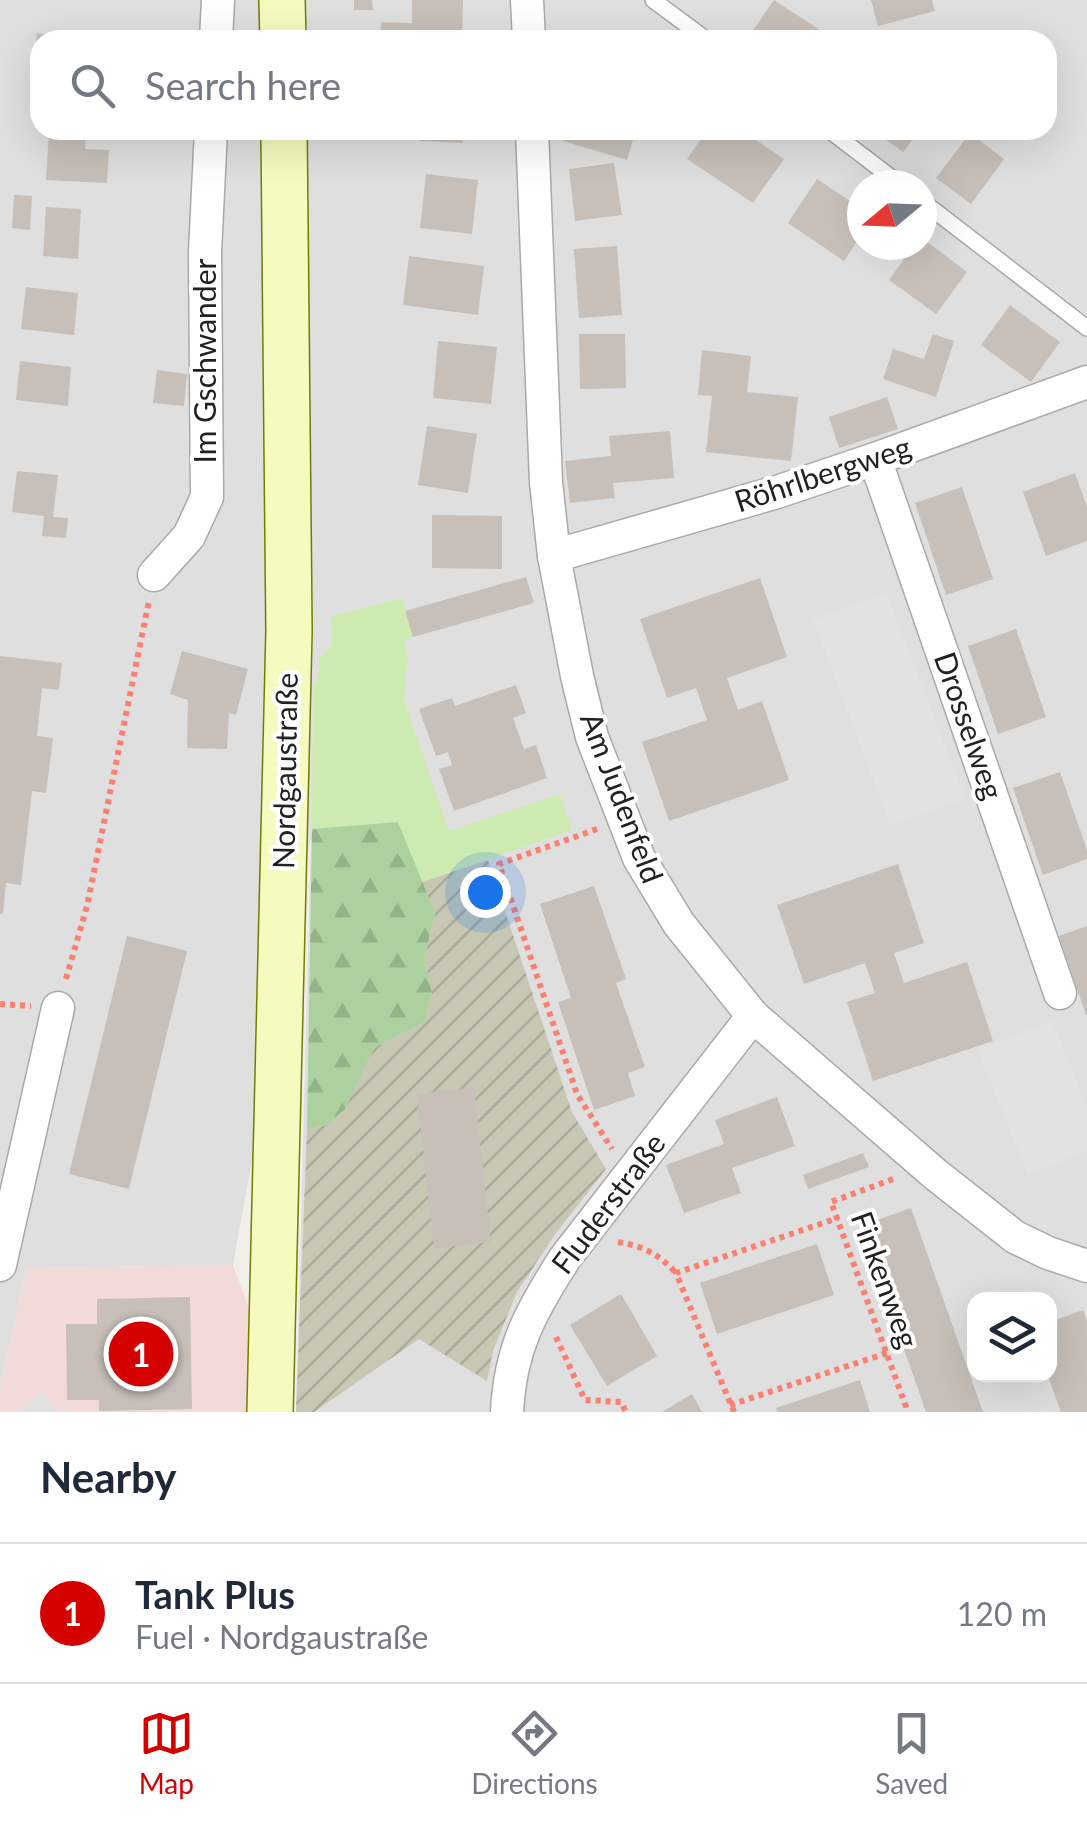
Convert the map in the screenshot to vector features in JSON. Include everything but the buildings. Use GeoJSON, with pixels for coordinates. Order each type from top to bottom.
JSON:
{"type":"FeatureCollection","features":[{"type":"Feature","properties":{"kind":"main road"},"geometry":{"type":"LineString","coordinates":[[282,0],[282,30]]}},
{"type":"Feature","properties":{"kind":"main road","name":"Nordgaustraße"},"geometry":{"type":"LineString","coordinates":[[270,1412],[290,631],[284,140]]}},
{"type":"Feature","properties":{"kind":"street"},"geometry":{"type":"LineString","coordinates":[[216,30],[218,0]]}},
{"type":"Feature","properties":{"kind":"street"},"geometry":{"type":"LineString","coordinates":[[527,0],[528,30]]}},
{"type":"Feature","properties":{"kind":"street","name":"Im Gschwander"},"geometry":{"type":"LineString","coordinates":[[154,575],[189,536],[206,497],[206,252],[212,140]]}},
{"type":"Feature","properties":{"kind":"street","name":"Am Judenfeld"},"geometry":{"type":"LineString","coordinates":[[532,140],[546,482],[554,556],[592,737],[639,858],[678,924],[753,1016],[1015,1237],[1087,1266]]}},
{"type":"Feature","properties":{"kind":"street","name":"Röhrlbergweg"},"geometry":{"type":"LineString","coordinates":[[554,556],[778,492],[1087,382]]}},
{"type":"Feature","properties":{"kind":"street","name":"Drosselweg"},"geometry":{"type":"LineString","coordinates":[[876,460],[1060,993]]}},
{"type":"Feature","properties":{"kind":"street"},"geometry":{"type":"LineString","coordinates":[[0,1265],[58,1008]]}},
{"type":"Feature","properties":{"kind":"street","name":"Fluderstraße"},"geometry":{"type":"LineString","coordinates":[[507,1412],[517,1344],[539,1300],[581,1238],[753,1016]]}},
{"type":"Feature","properties":{"kind":"lane"},"geometry":{"type":"LineString","coordinates":[[653,0],[694,30]]}},
{"type":"Feature","properties":{"kind":"lane"},"geometry":{"type":"LineString","coordinates":[[842,140],[882,170]]}},
{"type":"Feature","properties":{"kind":"lane"},"geometry":{"type":"LineString","coordinates":[[937,213],[1087,328]]}},
{"type":"Feature","properties":{"kind":"path"},"geometry":{"type":"LineString","coordinates":[[58,1008],[87,906],[154,575]]}},
{"type":"Feature","properties":{"kind":"path"},"geometry":{"type":"LineString","coordinates":[[623,820],[499,864],[576,1094],[630,1174]]}},
{"type":"Feature","properties":{"kind":"path","name":"Finkenweg"},"geometry":{"type":"LineString","coordinates":[[908,1412],[832,1202],[927,1166]]}},
{"type":"Feature","properties":{"kind":"path"},"geometry":{"type":"LineString","coordinates":[[676,1272],[838,1218]]}},
{"type":"Feature","properties":{"kind":"path"},"geometry":{"type":"LineString","coordinates":[[581,1238],[635,1244],[661,1256],[676,1272],[732,1408],[887,1353]]}},
{"type":"Feature","properties":{"kind":"path"},"geometry":{"type":"LineString","coordinates":[[539,1300],[585,1400],[621,1402],[626,1412]]}},
{"type":"Feature","properties":{"kind":"shaded area"},"geometry":{"type":"Polygon","coordinates":[[[0,0],[1087,0],[1087,1412],[296,1412],[311,838],[233,1265],[27,1268],[0,1389],[0,0]]]}},
{"type":"Feature","properties":{"kind":"shaded area"},"geometry":{"type":"Polygon","coordinates":[[[886,592],[965,798],[891,826],[813,620],[886,592]]]}},
{"type":"Feature","properties":{"kind":"shaded area"},"geometry":{"type":"Polygon","coordinates":[[[488,860],[572,1112],[606,1169],[517,1292],[493,1351],[487,1381],[419,1339],[314,1412],[296,1412],[307,1130],[326,1125],[344,1109],[374,1048],[425,1022],[432,992],[424,959],[435,913],[422,882],[488,860]]]}},
{"type":"Feature","properties":{"kind":"shaded area"},"geometry":{"type":"Polygon","coordinates":[[[1052,1021],[1087,1107],[1087,1151],[1028,1175],[978,1051],[1052,1021]]]}},
{"type":"Feature","properties":{"kind":"shaded area"},"geometry":{"type":"Polygon","coordinates":[[[233,1265],[287,1412],[0,1412],[0,1389],[27,1268],[233,1265]]]}},
{"type":"Feature","properties":{"kind":"shaded area"},"geometry":{"type":"Polygon","coordinates":[[[42,1391],[60,1412],[18,1412],[42,1391]]]}},
{"type":"Feature","properties":{"kind":"green space"},"geometry":{"type":"Polygon","coordinates":[[[402,598],[413,637],[404,640],[408,657],[404,699],[449,831],[560,794],[572,830],[422,882],[398,822],[312,829],[313,685],[318,681],[319,660],[332,644],[331,616],[402,598]]]}},
{"type":"Feature","properties":{"kind":"green space"},"geometry":{"type":"Polygon","coordinates":[[[398,822],[435,913],[424,959],[432,992],[425,1022],[374,1048],[345,1109],[326,1125],[307,1130],[312,829],[398,822]]]}},
{"type":"Feature","properties":{"kind":"place","name":"Tank Plus"},"geometry":{"type":"Point","coordinates":[141,1354]}}]}
